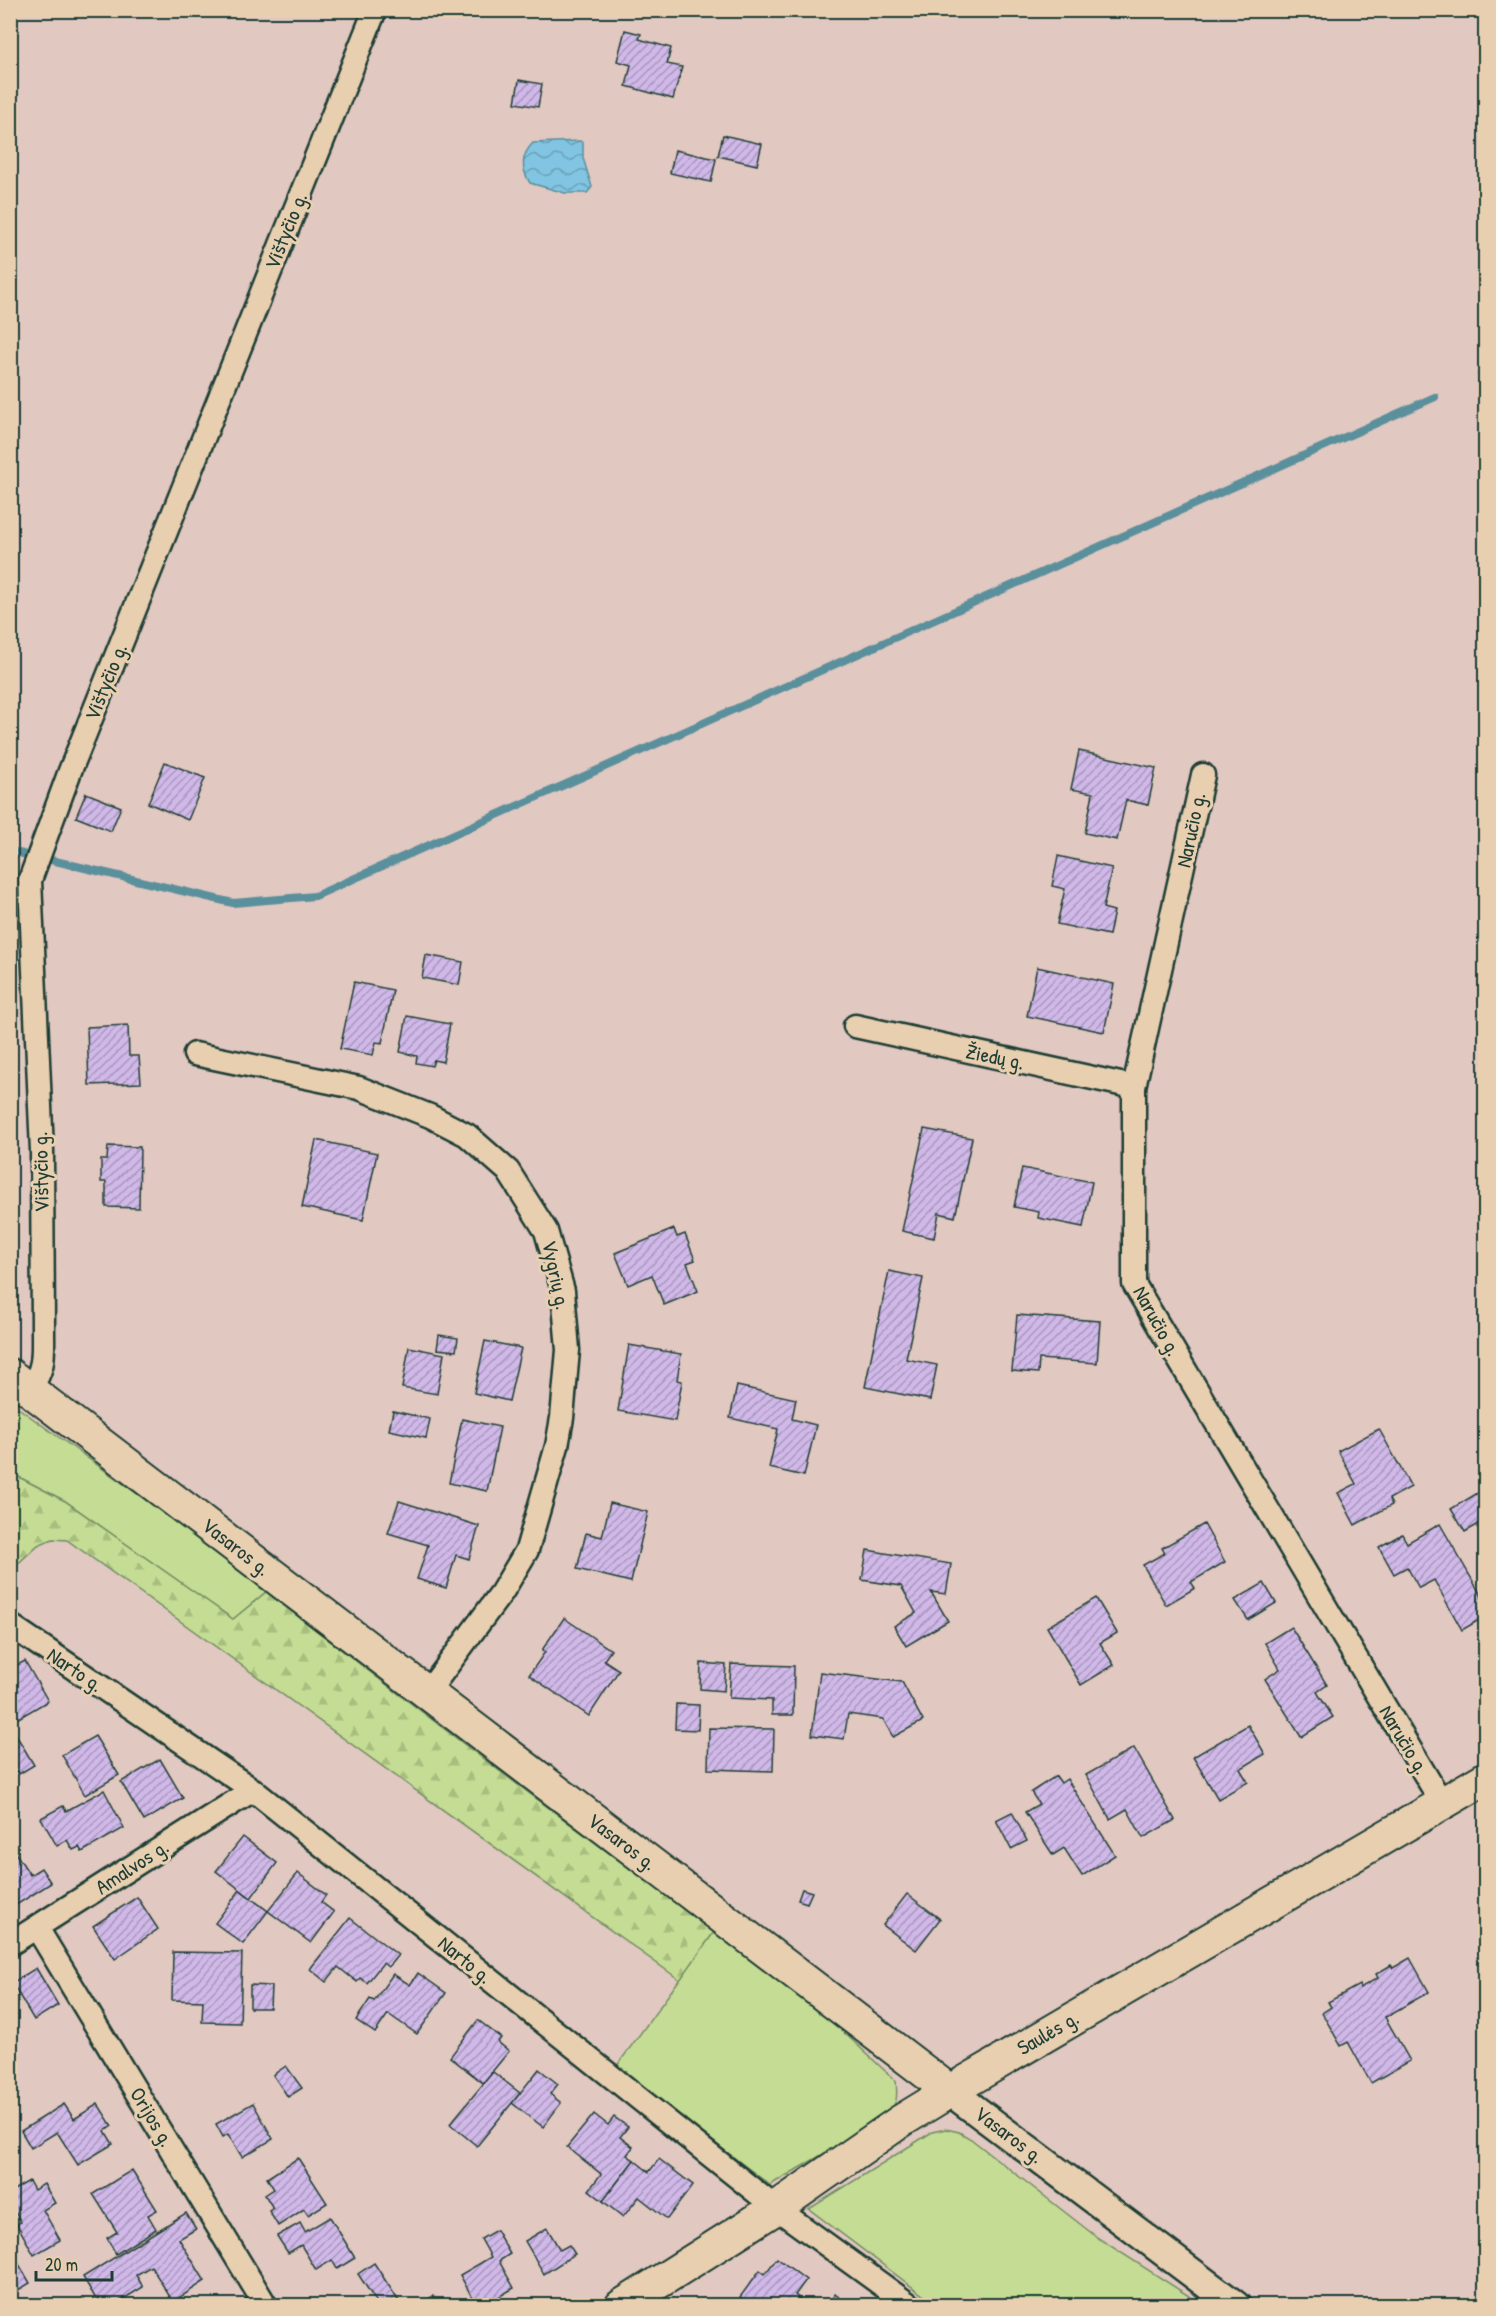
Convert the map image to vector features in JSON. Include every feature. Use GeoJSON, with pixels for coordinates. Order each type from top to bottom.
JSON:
{"type":"FeatureCollection","features":[{"type":"Feature","properties":{"kind":"main road","name":"Vasaros g."},"geometry":{"type":"LineString","coordinates":[[20,1382],[950,2091]]}},
{"type":"Feature","properties":{"kind":"main road","name":"Saulės g."},"geometry":{"type":"LineString","coordinates":[[621,2306],[776,2208],[891,2128],[950,2091],[1485,1778]]}},
{"type":"Feature","properties":{"kind":"street","name":"Vištyčio g."},"geometry":{"type":"LineString","coordinates":[[20,1382],[39,1376],[43,1340],[42,1151],[30,880],[70,771],[375,10]]}},
{"type":"Feature","properties":{"kind":"street","name":"Naručio g."},"geometry":{"type":"LineString","coordinates":[[1203,775],[1134,1087],[1134,1284],[1442,1803]]}},
{"type":"Feature","properties":{"kind":"street","name":"Žiedų g."},"geometry":{"type":"LineString","coordinates":[[855,1026],[1134,1087]]}},
{"type":"Feature","properties":{"kind":"street","name":"Vygrių g."},"geometry":{"type":"LineString","coordinates":[[195,1054],[359,1088],[430,1116],[467,1135],[508,1171],[546,1231],[564,1291],[568,1350],[557,1446],[527,1550],[502,1592],[427,1693]]}},
{"type":"Feature","properties":{"kind":"street","name":"Narto g."},"geometry":{"type":"LineString","coordinates":[[10,1626],[253,1790],[776,2208],[911,2306]]}},
{"type":"Feature","properties":{"kind":"street","name":"Amalvos g."},"geometry":{"type":"LineString","coordinates":[[10,1944],[253,1790]]}},
{"type":"Feature","properties":{"kind":"street","name":"Orijos g."},"geometry":{"type":"LineString","coordinates":[[37,1928],[266,2306]]}},
{"type":"Feature","properties":{"kind":"street","name":"Vasaros g."},"geometry":{"type":"LineString","coordinates":[[950,2091],[1236,2306]]}},
{"type":"Feature","properties":{"kind":"green space"},"geometry":{"type":"Polygon","coordinates":[[[10,1402],[176,1522],[266,1592],[233,1620],[65,1501],[11,1473],[10,1402]]]}},
{"type":"Feature","properties":{"kind":"green space"},"geometry":{"type":"Polygon","coordinates":[[[11,1473],[65,1501],[233,1619],[266,1592],[714,1932],[680,1980],[67,1540],[53,1539],[38,1545],[11,1570],[11,1473]]]}},
{"type":"Feature","properties":{"kind":"green space"},"geometry":{"type":"Polygon","coordinates":[[[714,1932],[824,2014],[896,2081],[896,2101],[885,2118],[770,2185],[616,2067],[714,1932]]]}},
{"type":"Feature","properties":{"kind":"green space"},"geometry":{"type":"Polygon","coordinates":[[[946,2129],[959,2132],[971,2139],[1098,2238],[1203,2305],[936,2305],[809,2209],[932,2132],[946,2129]]]}},
{"type":"Feature","properties":{"kind":"water"},"geometry":{"type":"Polygon","coordinates":[[[580,141],[583,143],[583,158],[592,187],[587,193],[565,193],[530,183],[525,173],[524,157],[533,143],[580,141]]]}},
{"type":"Feature","properties":{"kind":"building"},"geometry":{"type":"Polygon","coordinates":[[[625,30],[641,34],[639,39],[671,48],[667,64],[682,67],[673,99],[626,86],[631,65],[617,61],[625,30]]]}},
{"type":"Feature","properties":{"kind":"building"},"geometry":{"type":"Polygon","coordinates":[[[519,80],[542,84],[538,107],[515,103],[519,80]]]}},
{"type":"Feature","properties":{"kind":"building"},"geometry":{"type":"Polygon","coordinates":[[[723,135],[762,144],[757,165],[718,156],[723,135]]]}},
{"type":"Feature","properties":{"kind":"building"},"geometry":{"type":"Polygon","coordinates":[[[675,150],[716,159],[711,182],[670,173],[675,150]]]}},
{"type":"Feature","properties":{"kind":"building"},"geometry":{"type":"Polygon","coordinates":[[[1079,751],[1156,768],[1148,805],[1126,800],[1117,840],[1085,833],[1093,793],[1071,789],[1079,751]]]}},
{"type":"Feature","properties":{"kind":"building"},"geometry":{"type":"Polygon","coordinates":[[[165,762],[205,778],[188,820],[148,803],[165,762]]]}},
{"type":"Feature","properties":{"kind":"building"},"geometry":{"type":"Polygon","coordinates":[[[86,793],[121,807],[111,831],[76,817],[86,793]]]}},
{"type":"Feature","properties":{"kind":"building"},"geometry":{"type":"Polygon","coordinates":[[[1058,856],[1112,868],[1103,908],[1114,911],[1109,935],[1057,924],[1065,889],[1052,886],[1058,856]]]}},
{"type":"Feature","properties":{"kind":"building"},"geometry":{"type":"Polygon","coordinates":[[[426,955],[463,962],[459,985],[422,978],[426,955]]]}},
{"type":"Feature","properties":{"kind":"building"},"geometry":{"type":"Polygon","coordinates":[[[1037,967],[1114,984],[1104,1032],[1027,1016],[1037,967]]]}},
{"type":"Feature","properties":{"kind":"building"},"geometry":{"type":"Polygon","coordinates":[[[354,982],[393,990],[382,1043],[376,1042],[373,1055],[340,1049],[354,982]]]}},
{"type":"Feature","properties":{"kind":"building"},"geometry":{"type":"Polygon","coordinates":[[[407,1016],[450,1024],[443,1062],[434,1060],[432,1066],[416,1063],[417,1056],[400,1052],[407,1016]]]}},
{"type":"Feature","properties":{"kind":"building"},"geometry":{"type":"Polygon","coordinates":[[[128,1025],[129,1056],[139,1056],[141,1083],[89,1085],[87,1027],[128,1025]]]}},
{"type":"Feature","properties":{"kind":"building"},"geometry":{"type":"Polygon","coordinates":[[[924,1129],[972,1138],[955,1217],[939,1213],[934,1238],[902,1231],[924,1129]]]}},
{"type":"Feature","properties":{"kind":"building"},"geometry":{"type":"Polygon","coordinates":[[[316,1140],[377,1153],[363,1220],[302,1207],[316,1140]]]}},
{"type":"Feature","properties":{"kind":"building"},"geometry":{"type":"Polygon","coordinates":[[[108,1146],[140,1147],[139,1208],[106,1207],[106,1182],[101,1182],[101,1160],[107,1160],[108,1146]]]}},
{"type":"Feature","properties":{"kind":"building"},"geometry":{"type":"Polygon","coordinates":[[[1022,1168],[1092,1182],[1083,1227],[1038,1218],[1039,1212],[1014,1207],[1022,1168]]]}},
{"type":"Feature","properties":{"kind":"building"},"geometry":{"type":"Polygon","coordinates":[[[674,1229],[677,1237],[685,1234],[695,1260],[687,1263],[698,1291],[664,1305],[652,1275],[628,1285],[615,1253],[674,1229]]]}},
{"type":"Feature","properties":{"kind":"building"},"geometry":{"type":"Polygon","coordinates":[[[889,1271],[923,1278],[906,1359],[937,1365],[930,1400],[865,1387],[889,1271]]]}},
{"type":"Feature","properties":{"kind":"building"},"geometry":{"type":"Polygon","coordinates":[[[1017,1315],[1100,1321],[1097,1363],[1039,1359],[1038,1373],[1012,1371],[1017,1315]]]}},
{"type":"Feature","properties":{"kind":"building"},"geometry":{"type":"Polygon","coordinates":[[[439,1335],[458,1338],[456,1351],[437,1349],[439,1335]]]}},
{"type":"Feature","properties":{"kind":"building"},"geometry":{"type":"Polygon","coordinates":[[[485,1341],[521,1348],[509,1401],[474,1393],[485,1341]]]}},
{"type":"Feature","properties":{"kind":"building"},"geometry":{"type":"Polygon","coordinates":[[[629,1345],[681,1354],[677,1380],[682,1381],[675,1421],[618,1411],[629,1345]]]}},
{"type":"Feature","properties":{"kind":"building"},"geometry":{"type":"Polygon","coordinates":[[[409,1347],[444,1354],[437,1394],[402,1388],[409,1347]]]}},
{"type":"Feature","properties":{"kind":"building"},"geometry":{"type":"Polygon","coordinates":[[[737,1386],[796,1399],[792,1419],[816,1425],[804,1476],[769,1468],[778,1429],[730,1418],[737,1386]]]}},
{"type":"Feature","properties":{"kind":"building"},"geometry":{"type":"Polygon","coordinates":[[[393,1411],[430,1419],[426,1438],[389,1430],[393,1411]]]}},
{"type":"Feature","properties":{"kind":"building"},"geometry":{"type":"Polygon","coordinates":[[[462,1419],[500,1427],[487,1491],[449,1483],[462,1419]]]}},
{"type":"Feature","properties":{"kind":"building"},"geometry":{"type":"Polygon","coordinates":[[[1379,1429],[1411,1487],[1389,1499],[1392,1505],[1355,1525],[1338,1493],[1356,1484],[1338,1451],[1379,1429]]]}},
{"type":"Feature","properties":{"kind":"building"},"geometry":{"type":"Polygon","coordinates":[[[1486,1488],[1486,1520],[1465,1532],[1451,1509],[1486,1488]]]}},
{"type":"Feature","properties":{"kind":"building"},"geometry":{"type":"Polygon","coordinates":[[[399,1501],[479,1526],[469,1559],[456,1555],[446,1588],[417,1579],[428,1545],[388,1533],[399,1501]]]}},
{"type":"Feature","properties":{"kind":"building"},"geometry":{"type":"Polygon","coordinates":[[[610,1503],[648,1512],[631,1582],[577,1569],[586,1533],[602,1537],[610,1503]]]}},
{"type":"Feature","properties":{"kind":"building"},"geometry":{"type":"Polygon","coordinates":[[[1204,1524],[1225,1562],[1191,1582],[1195,1588],[1166,1605],[1143,1565],[1165,1553],[1162,1548],[1204,1524]]]}},
{"type":"Feature","properties":{"kind":"building"},"geometry":{"type":"Polygon","coordinates":[[[1440,1524],[1486,1604],[1486,1616],[1462,1630],[1434,1580],[1419,1588],[1407,1567],[1394,1574],[1379,1547],[1402,1534],[1407,1543],[1440,1524]]]}},
{"type":"Feature","properties":{"kind":"building"},"geometry":{"type":"Polygon","coordinates":[[[867,1550],[951,1564],[946,1594],[931,1592],[948,1621],[906,1646],[894,1626],[916,1613],[901,1586],[862,1580],[867,1550]]]}},
{"type":"Feature","properties":{"kind":"building"},"geometry":{"type":"Polygon","coordinates":[[[1264,1583],[1276,1603],[1248,1620],[1235,1600],[1264,1583]]]}},
{"type":"Feature","properties":{"kind":"building"},"geometry":{"type":"Polygon","coordinates":[[[1096,1598],[1117,1633],[1100,1643],[1114,1665],[1081,1685],[1047,1627],[1096,1598]]]}},
{"type":"Feature","properties":{"kind":"building"},"geometry":{"type":"Polygon","coordinates":[[[564,1618],[611,1650],[604,1660],[619,1670],[589,1716],[529,1675],[545,1652],[542,1650],[564,1618]]]}},
{"type":"Feature","properties":{"kind":"building"},"geometry":{"type":"Polygon","coordinates":[[[1291,1627],[1327,1685],[1317,1692],[1333,1717],[1301,1737],[1265,1679],[1280,1669],[1265,1643],[1291,1627]]]}},
{"type":"Feature","properties":{"kind":"building"},"geometry":{"type":"Polygon","coordinates":[[[25,1661],[48,1701],[10,1723],[10,1669],[25,1661]]]}},
{"type":"Feature","properties":{"kind":"building"},"geometry":{"type":"Polygon","coordinates":[[[701,1663],[726,1665],[724,1691],[700,1689],[701,1663]]]}},
{"type":"Feature","properties":{"kind":"building"},"geometry":{"type":"Polygon","coordinates":[[[731,1664],[794,1666],[793,1715],[772,1715],[772,1700],[729,1698],[731,1664]]]}},
{"type":"Feature","properties":{"kind":"building"},"geometry":{"type":"Polygon","coordinates":[[[820,1672],[902,1682],[923,1721],[893,1737],[883,1719],[848,1714],[844,1739],[812,1735],[820,1672]]]}},
{"type":"Feature","properties":{"kind":"building"},"geometry":{"type":"Polygon","coordinates":[[[676,1704],[699,1705],[698,1730],[675,1729],[676,1704]]]}},
{"type":"Feature","properties":{"kind":"building"},"geometry":{"type":"Polygon","coordinates":[[[10,1725],[34,1765],[19,1774],[10,1760],[10,1725]]]}},
{"type":"Feature","properties":{"kind":"building"},"geometry":{"type":"Polygon","coordinates":[[[1248,1725],[1265,1754],[1240,1769],[1248,1782],[1218,1799],[1193,1757],[1248,1725]]]}},
{"type":"Feature","properties":{"kind":"building"},"geometry":{"type":"Polygon","coordinates":[[[709,1728],[774,1729],[773,1771],[708,1769],[709,1728]]]}},
{"type":"Feature","properties":{"kind":"building"},"geometry":{"type":"Polygon","coordinates":[[[95,1736],[119,1775],[85,1795],[62,1755],[95,1736]]]}},
{"type":"Feature","properties":{"kind":"building"},"geometry":{"type":"Polygon","coordinates":[[[1134,1748],[1175,1820],[1143,1838],[1127,1809],[1110,1819],[1086,1775],[1134,1748]]]}},
{"type":"Feature","properties":{"kind":"building"},"geometry":{"type":"Polygon","coordinates":[[[160,1759],[183,1798],[144,1821],[121,1782],[160,1759]]]}},
{"type":"Feature","properties":{"kind":"building"},"geometry":{"type":"Polygon","coordinates":[[[1056,1776],[1061,1783],[1067,1779],[1115,1855],[1082,1876],[1064,1848],[1053,1855],[1025,1812],[1039,1804],[1031,1792],[1056,1776]]]}},
{"type":"Feature","properties":{"kind":"building"},"geometry":{"type":"Polygon","coordinates":[[[104,1790],[124,1828],[82,1852],[79,1847],[73,1850],[67,1840],[57,1846],[41,1818],[63,1806],[66,1811],[104,1790]]]}},
{"type":"Feature","properties":{"kind":"building"},"geometry":{"type":"Polygon","coordinates":[[[1012,1812],[1027,1841],[1011,1849],[996,1820],[1012,1812]]]}},
{"type":"Feature","properties":{"kind":"building"},"geometry":{"type":"Polygon","coordinates":[[[243,1837],[277,1863],[251,1898],[216,1871],[243,1837]]]}},
{"type":"Feature","properties":{"kind":"building"},"geometry":{"type":"Polygon","coordinates":[[[11,1846],[30,1875],[41,1868],[51,1883],[13,1907],[10,1903],[11,1846]]]}},
{"type":"Feature","properties":{"kind":"building"},"geometry":{"type":"Polygon","coordinates":[[[298,1873],[326,1895],[321,1902],[334,1912],[311,1943],[268,1911],[298,1873]]]}},
{"type":"Feature","properties":{"kind":"building"},"geometry":{"type":"Polygon","coordinates":[[[802,1889],[812,1892],[807,1903],[798,1900],[802,1889]]]}},
{"type":"Feature","properties":{"kind":"building"},"geometry":{"type":"Polygon","coordinates":[[[240,1890],[268,1911],[243,1944],[215,1923],[240,1890]]]}},
{"type":"Feature","properties":{"kind":"building"},"geometry":{"type":"Polygon","coordinates":[[[907,1894],[940,1919],[916,1950],[883,1925],[907,1894]]]}},
{"type":"Feature","properties":{"kind":"building"},"geometry":{"type":"Polygon","coordinates":[[[137,1897],[158,1929],[115,1959],[93,1926],[137,1897]]]}},
{"type":"Feature","properties":{"kind":"building"},"geometry":{"type":"Polygon","coordinates":[[[350,1918],[398,1955],[388,1967],[383,1963],[367,1983],[360,1978],[357,1982],[338,1967],[326,1982],[310,1969],[350,1918]]]}},
{"type":"Feature","properties":{"kind":"building"},"geometry":{"type":"Polygon","coordinates":[[[173,1952],[242,1953],[240,2023],[202,2022],[203,2001],[172,2000],[173,1952]]]}},
{"type":"Feature","properties":{"kind":"building"},"geometry":{"type":"Polygon","coordinates":[[[1410,1958],[1429,1992],[1385,2017],[1410,2061],[1371,2083],[1348,2042],[1341,2046],[1322,2013],[1331,2007],[1328,2002],[1359,1985],[1360,1988],[1378,1978],[1376,1974],[1391,1965],[1393,1968],[1410,1958]]]}},
{"type":"Feature","properties":{"kind":"building"},"geometry":{"type":"Polygon","coordinates":[[[36,1968],[58,2005],[34,2020],[12,1983],[36,1968]]]}},
{"type":"Feature","properties":{"kind":"building"},"geometry":{"type":"Polygon","coordinates":[[[418,1973],[446,1993],[417,2034],[388,2014],[375,2033],[356,2020],[370,1999],[374,2001],[393,1974],[410,1985],[418,1973]]]}},
{"type":"Feature","properties":{"kind":"building"},"geometry":{"type":"Polygon","coordinates":[[[250,1985],[271,1986],[270,2008],[250,2008],[250,1985]]]}},
{"type":"Feature","properties":{"kind":"building"},"geometry":{"type":"Polygon","coordinates":[[[478,2020],[501,2038],[498,2042],[509,2051],[483,2083],[450,2057],[478,2020]]]}},
{"type":"Feature","properties":{"kind":"building"},"geometry":{"type":"Polygon","coordinates":[[[286,2066],[302,2088],[288,2097],[273,2075],[286,2066]]]}},
{"type":"Feature","properties":{"kind":"building"},"geometry":{"type":"Polygon","coordinates":[[[539,2069],[558,2084],[550,2094],[561,2103],[543,2127],[512,2103],[539,2069]]]}},
{"type":"Feature","properties":{"kind":"building"},"geometry":{"type":"Polygon","coordinates":[[[493,2072],[520,2093],[477,2146],[450,2124],[493,2072]]]}},
{"type":"Feature","properties":{"kind":"building"},"geometry":{"type":"Polygon","coordinates":[[[253,2103],[273,2139],[242,2157],[228,2134],[223,2137],[216,2124],[253,2103]]]}},
{"type":"Feature","properties":{"kind":"building"},"geometry":{"type":"Polygon","coordinates":[[[64,2104],[74,2119],[98,2104],[112,2126],[105,2131],[113,2144],[78,2165],[57,2132],[31,2148],[21,2131],[64,2104]]]}},
{"type":"Feature","properties":{"kind":"building"},"geometry":{"type":"Polygon","coordinates":[[[594,2114],[608,2125],[614,2117],[628,2127],[620,2137],[633,2147],[627,2155],[634,2160],[603,2201],[589,2190],[601,2174],[567,2147],[594,2114]]]}},
{"type":"Feature","properties":{"kind":"building"},"geometry":{"type":"Polygon","coordinates":[[[298,2158],[327,2203],[308,2215],[304,2209],[278,2226],[269,2211],[273,2208],[265,2195],[274,2189],[267,2178],[298,2158]]]}},
{"type":"Feature","properties":{"kind":"building"},"geometry":{"type":"Polygon","coordinates":[[[659,2159],[693,2185],[667,2219],[639,2197],[623,2217],[603,2201],[634,2160],[649,2172],[659,2159]]]}},
{"type":"Feature","properties":{"kind":"building"},"geometry":{"type":"Polygon","coordinates":[[[132,2170],[157,2210],[148,2215],[156,2229],[116,2254],[107,2238],[117,2232],[93,2194],[132,2170]]]}},
{"type":"Feature","properties":{"kind":"building"},"geometry":{"type":"Polygon","coordinates":[[[29,2181],[34,2190],[44,2184],[55,2203],[43,2210],[60,2240],[34,2255],[17,2224],[21,2222],[10,2204],[10,2192],[29,2181]]]}},
{"type":"Feature","properties":{"kind":"building"},"geometry":{"type":"Polygon","coordinates":[[[186,2213],[196,2229],[179,2239],[205,2281],[173,2302],[151,2266],[136,2275],[143,2287],[112,2306],[100,2306],[83,2277],[186,2213]]]}},
{"type":"Feature","properties":{"kind":"building"},"geometry":{"type":"Polygon","coordinates":[[[330,2217],[355,2258],[337,2269],[332,2260],[316,2270],[301,2245],[288,2253],[277,2236],[300,2223],[305,2232],[330,2217]]]}},
{"type":"Feature","properties":{"kind":"building"},"geometry":{"type":"Polygon","coordinates":[[[547,2228],[560,2250],[569,2245],[575,2254],[544,2274],[525,2241],[547,2228]]]}},
{"type":"Feature","properties":{"kind":"building"},"geometry":{"type":"Polygon","coordinates":[[[496,2230],[510,2254],[499,2261],[514,2288],[483,2306],[477,2306],[460,2275],[491,2257],[481,2239],[496,2230]]]}},
{"type":"Feature","properties":{"kind":"building"},"geometry":{"type":"Polygon","coordinates":[[[10,2249],[30,2283],[10,2295],[10,2249]]]}},
{"type":"Feature","properties":{"kind":"building"},"geometry":{"type":"Polygon","coordinates":[[[777,2258],[806,2280],[795,2295],[804,2302],[802,2306],[752,2306],[740,2297],[760,2270],[765,2274],[777,2258]]]}},
{"type":"Feature","properties":{"kind":"building"},"geometry":{"type":"Polygon","coordinates":[[[374,2263],[402,2306],[379,2306],[358,2274],[374,2263]]]}},
{"type":"Feature","properties":{"kind":"building"},"geometry":{"type":"Polygon","coordinates":[[[835,2294],[850,2306],[827,2306],[835,2294]]]}},
{"type":"Feature","properties":{"kind":"building"},"geometry":{"type":"Polygon","coordinates":[[[433,2296],[439,2306],[418,2306],[433,2296]]]}},
{"type":"Feature","properties":{"kind":"waterway"},"geometry":{"type":"LineString","coordinates":[[1481,375],[1486,373]]}},
{"type":"Feature","properties":{"kind":"waterway"},"geometry":{"type":"LineString","coordinates":[[51,860],[233,903],[315,896],[1435,397]]}},
{"type":"Feature","properties":{"kind":"waterway"},"geometry":{"type":"LineString","coordinates":[[10,851],[23,854]]}}]}
